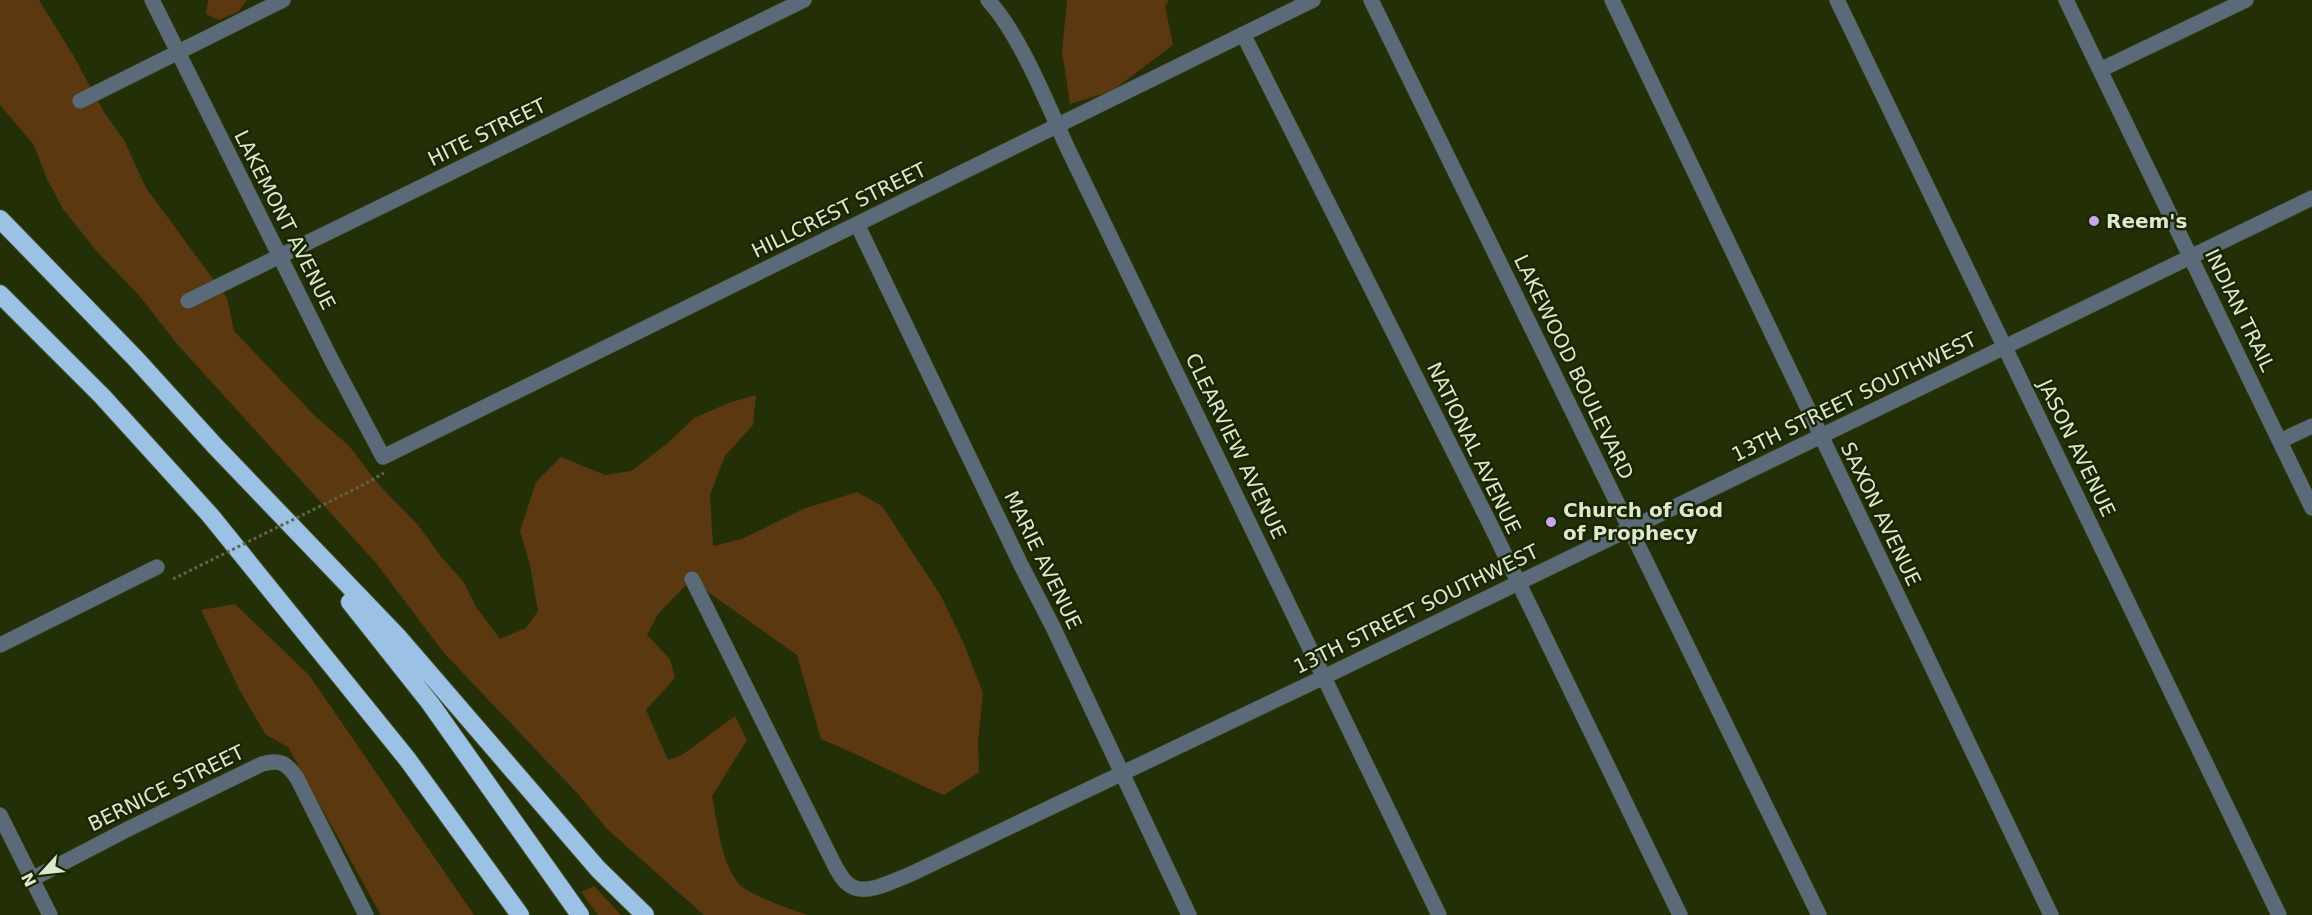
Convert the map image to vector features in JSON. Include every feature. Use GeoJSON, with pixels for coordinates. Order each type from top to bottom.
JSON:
{"type":"FeatureCollection","features":[{"type":"Feature","properties":{"kind":"highway"},"geometry":{"type":"LineString","coordinates":[[0,219],[136,359],[215,446],[360,614],[430,703],[580,915]]}},
{"type":"Feature","properties":{"kind":"highway"},"geometry":{"type":"LineString","coordinates":[[0,294],[102,396],[210,514],[408,760],[520,915]]}},
{"type":"Feature","properties":{"kind":"highway"},"geometry":{"type":"LineString","coordinates":[[215,446],[399,638],[598,868],[645,915]]}},
{"type":"Feature","properties":{"kind":"highway"},"geometry":{"type":"LineString","coordinates":[[468,841],[509,915]]}},
{"type":"Feature","properties":{"kind":"street","name":"LAKEMONT AVENUE"},"geometry":{"type":"LineString","coordinates":[[152,0],[383,457]]}},
{"type":"Feature","properties":{"kind":"street"},"geometry":{"type":"LineString","coordinates":[[80,101],[283,0]]}},
{"type":"Feature","properties":{"kind":"street","name":"HITE STREET"},"geometry":{"type":"LineString","coordinates":[[188,301],[804,0]]}},
{"type":"Feature","properties":{"kind":"street","name":"CLEARVIEW AVENUE"},"geometry":{"type":"LineString","coordinates":[[988,0],[1015,40],[1048,102],[1057,126],[1439,915]]}},
{"type":"Feature","properties":{"kind":"street","name":"HILLCREST STREET"},"geometry":{"type":"LineString","coordinates":[[383,457],[1313,0]]}},
{"type":"Feature","properties":{"kind":"street","name":"LAKEWOOD BOULEVARD"},"geometry":{"type":"LineString","coordinates":[[1371,0],[1819,915]]}},
{"type":"Feature","properties":{"kind":"street","name":"SAXON AVENUE"},"geometry":{"type":"LineString","coordinates":[[1612,0],[2051,915]]}},
{"type":"Feature","properties":{"kind":"street","name":"JASON AVENUE"},"geometry":{"type":"LineString","coordinates":[[1837,0],[2279,915]]}},
{"type":"Feature","properties":{"kind":"street","name":"INDIAN TRAIL"},"geometry":{"type":"LineString","coordinates":[[2066,0],[2312,508]]}},
{"type":"Feature","properties":{"kind":"street"},"geometry":{"type":"LineString","coordinates":[[2100,70],[2246,0]]}},
{"type":"Feature","properties":{"kind":"street","name":"NATIONAL AVENUE"},"geometry":{"type":"LineString","coordinates":[[1243,34],[1367,277],[1680,915]]}},
{"type":"Feature","properties":{"kind":"street","name":"13TH STREET SOUTHWEST"},"geometry":{"type":"LineString","coordinates":[[692,579],[834,864],[845,881],[859,889],[875,887],[911,874],[1123,774],[2312,198]]}},
{"type":"Feature","properties":{"kind":"street","name":"MARIE AVENUE"},"geometry":{"type":"LineString","coordinates":[[857,224],[1189,915]]}},
{"type":"Feature","properties":{"kind":"street"},"geometry":{"type":"LineString","coordinates":[[2280,441],[2312,426]]}},
{"type":"Feature","properties":{"kind":"street"},"geometry":{"type":"LineString","coordinates":[[0,645],[157,567]]}},
{"type":"Feature","properties":{"kind":"street","name":"BERNICE STREET"},"geometry":{"type":"LineString","coordinates":[[32,879],[262,764],[279,761],[289,766],[297,778],[366,915]]}},
{"type":"Feature","properties":{"kind":"street"},"geometry":{"type":"LineString","coordinates":[[0,815],[50,915]]}},
{"type":"Feature","properties":{"kind":"path"},"geometry":{"type":"LineString","coordinates":[[172,579],[361,486]]}},
{"type":"Feature","properties":{"kind":"shaded area"},"geometry":{"type":"Polygon","coordinates":[[[0,0],[39,0],[104,112],[124,140],[146,188],[227,298],[234,331],[315,416],[349,446],[380,486],[418,525],[442,558],[463,581],[476,607],[500,639],[526,628],[538,611],[530,565],[520,531],[536,482],[561,457],[605,475],[631,471],[668,443],[694,418],[731,402],[756,395],[753,425],[725,456],[710,495],[713,546],[742,539],[803,509],[857,492],[882,506],[941,596],[964,644],[983,693],[978,742],[979,772],[944,795],[821,739],[797,655],[691,580],[658,614],[647,635],[670,659],[675,678],[646,710],[668,760],[682,755],[735,716],[747,740],[712,796],[728,865],[740,885],[752,893],[808,915],[704,915],[607,829],[577,793],[444,653],[376,563],[177,344],[138,294],[99,254],[63,209],[47,179],[34,145],[0,105],[0,0]]]}},
{"type":"Feature","properties":{"kind":"shaded area"},"geometry":{"type":"Polygon","coordinates":[[[208,0],[247,0],[238,12],[219,20],[206,14],[208,0]]]}},
{"type":"Feature","properties":{"kind":"shaded area"},"geometry":{"type":"Polygon","coordinates":[[[1067,0],[1169,0],[1165,6],[1173,45],[1112,91],[1070,104],[1062,51],[1067,0]]]}},
{"type":"Feature","properties":{"kind":"shaded area"},"geometry":{"type":"Polygon","coordinates":[[[235,604],[309,675],[474,915],[381,915],[288,747],[266,735],[240,691],[201,610],[235,604]]]}},
{"type":"Feature","properties":{"kind":"shaded area"},"geometry":{"type":"Polygon","coordinates":[[[594,886],[621,915],[598,915],[581,892],[594,886]]]}},
{"type":"Feature","properties":{"kind":"place","name":"Reem's"},"geometry":{"type":"Point","coordinates":[2094,221]}},
{"type":"Feature","properties":{"kind":"place","name":"Church of God of Prophecy"},"geometry":{"type":"Point","coordinates":[1551,522]}}]}
